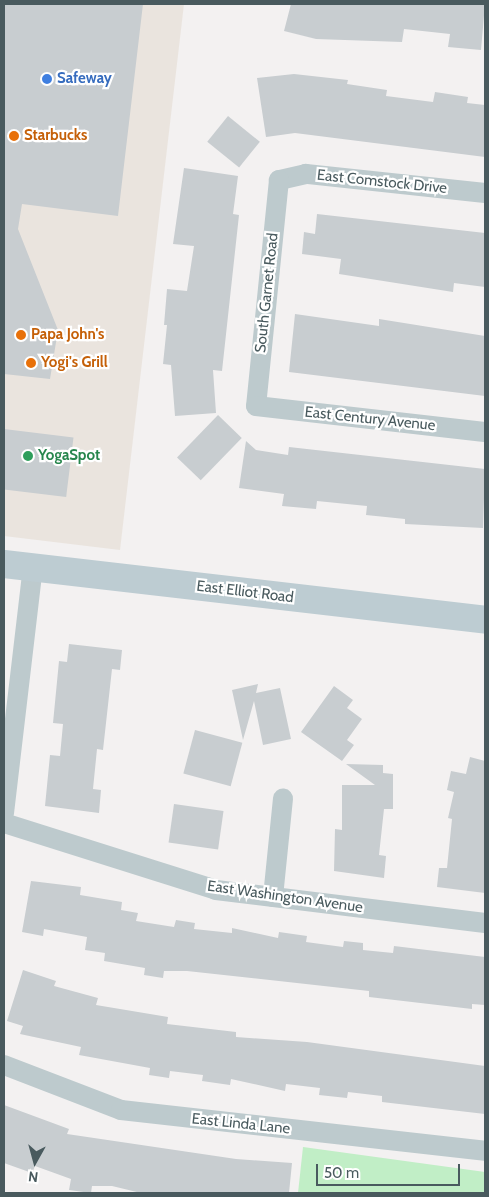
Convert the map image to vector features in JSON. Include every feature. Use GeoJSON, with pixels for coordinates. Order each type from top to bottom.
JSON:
{"type":"FeatureCollection","features":[{"type":"Feature","properties":{"kind":"main road","name":"East Elliot Road"},"geometry":{"type":"LineString","coordinates":[[4,564],[485,620]]}},
{"type":"Feature","properties":{"kind":"street","name":"East Comstock Drive"},"geometry":{"type":"LineString","coordinates":[[278,180],[306,174],[485,194]]}},
{"type":"Feature","properties":{"kind":"street","name":"South Garnet Road"},"geometry":{"type":"LineString","coordinates":[[256,406],[278,180]]}},
{"type":"Feature","properties":{"kind":"street","name":"East Century Avenue"},"geometry":{"type":"LineString","coordinates":[[256,406],[485,432]]}},
{"type":"Feature","properties":{"kind":"street"},"geometry":{"type":"LineString","coordinates":[[4,813],[33,567]]}},
{"type":"Feature","properties":{"kind":"street"},"geometry":{"type":"LineString","coordinates":[[273,897],[283,799]]}},
{"type":"Feature","properties":{"kind":"street","name":"East Washington Avenue"},"geometry":{"type":"LineString","coordinates":[[4,823],[216,890],[485,922]]}},
{"type":"Feature","properties":{"kind":"street","name":"East Linda Lane"},"geometry":{"type":"LineString","coordinates":[[4,1064],[121,1110],[485,1151]]}},
{"type":"Feature","properties":{"kind":"shaded area"},"geometry":{"type":"Polygon","coordinates":[[[4,4],[184,4],[120,550],[4,536],[4,4]]]}},
{"type":"Feature","properties":{"kind":"green space"},"geometry":{"type":"Polygon","coordinates":[[[303,1147],[485,1172],[485,1193],[298,1193],[303,1147]]]}},
{"type":"Feature","properties":{"kind":"building"},"geometry":{"type":"Polygon","coordinates":[[[4,4],[143,4],[118,216],[22,204],[18,229],[58,330],[50,379],[4,374],[4,4]]]}},
{"type":"Feature","properties":{"kind":"building"},"geometry":{"type":"Polygon","coordinates":[[[291,4],[485,4],[481,50],[448,47],[450,34],[404,29],[402,42],[316,39],[284,31],[291,4]]]}},
{"type":"Feature","properties":{"kind":"building"},"geometry":{"type":"Polygon","coordinates":[[[294,74],[348,80],[347,84],[387,90],[386,96],[433,102],[435,92],[468,97],[467,103],[485,105],[485,157],[295,133],[266,137],[257,78],[294,74]]]}},
{"type":"Feature","properties":{"kind":"building"},"geometry":{"type":"Polygon","coordinates":[[[228,116],[260,142],[239,167],[207,142],[228,116]]]}},
{"type":"Feature","properties":{"kind":"building"},"geometry":{"type":"Polygon","coordinates":[[[184,168],[238,176],[233,214],[239,215],[222,371],[213,370],[216,413],[175,416],[171,365],[163,364],[167,325],[164,325],[167,289],[187,291],[194,246],[173,244],[184,168]]]}},
{"type":"Feature","properties":{"kind":"building"},"geometry":{"type":"Polygon","coordinates":[[[317,214],[485,233],[485,287],[454,283],[453,292],[339,274],[341,259],[302,254],[304,232],[315,234],[317,214]]]}},
{"type":"Feature","properties":{"kind":"building"},"geometry":{"type":"Polygon","coordinates":[[[295,314],[379,326],[379,319],[485,336],[485,396],[289,372],[295,314]]]}},
{"type":"Feature","properties":{"kind":"building"},"geometry":{"type":"Polygon","coordinates":[[[218,415],[242,438],[201,480],[177,457],[218,415]]]}},
{"type":"Feature","properties":{"kind":"building"},"geometry":{"type":"Polygon","coordinates":[[[4,429],[73,438],[66,497],[4,489],[4,429]]]}},
{"type":"Feature","properties":{"kind":"building"},"geometry":{"type":"Polygon","coordinates":[[[246,441],[256,450],[288,455],[289,447],[485,469],[483,528],[405,524],[405,519],[366,515],[367,506],[317,501],[316,509],[282,506],[284,494],[239,488],[246,441]]]}},
{"type":"Feature","properties":{"kind":"building"},"geometry":{"type":"Polygon","coordinates":[[[69,644],[122,650],[120,670],[112,669],[103,750],[97,749],[93,789],[101,790],[99,813],[45,806],[50,755],[60,756],[63,724],[53,723],[59,661],[67,662],[69,644]]]}},
{"type":"Feature","properties":{"kind":"building"},"geometry":{"type":"Polygon","coordinates":[[[258,684],[256,693],[280,688],[291,739],[263,745],[254,701],[243,740],[232,690],[258,684]]]}},
{"type":"Feature","properties":{"kind":"building"},"geometry":{"type":"Polygon","coordinates":[[[334,686],[353,700],[347,708],[362,719],[347,740],[354,745],[342,761],[301,732],[334,686]]]}},
{"type":"Feature","properties":{"kind":"building"},"geometry":{"type":"Polygon","coordinates":[[[195,730],[242,743],[231,786],[183,773],[195,730]]]}},
{"type":"Feature","properties":{"kind":"building"},"geometry":{"type":"Polygon","coordinates":[[[470,757],[485,761],[485,893],[437,887],[439,868],[447,868],[452,819],[448,818],[454,792],[447,790],[451,771],[466,774],[470,757]]]}},
{"type":"Feature","properties":{"kind":"building"},"geometry":{"type":"Polygon","coordinates":[[[346,764],[383,765],[383,773],[393,774],[393,809],[384,809],[379,855],[386,856],[384,878],[334,871],[335,829],[342,830],[342,785],[375,785],[346,764]]]}},
{"type":"Feature","properties":{"kind":"building"},"geometry":{"type":"Polygon","coordinates":[[[174,804],[224,811],[218,850],[169,843],[174,804]]]}},
{"type":"Feature","properties":{"kind":"building"},"geometry":{"type":"Polygon","coordinates":[[[31,881],[81,887],[80,895],[122,902],[121,910],[138,913],[136,921],[174,927],[176,920],[195,923],[194,929],[232,933],[232,928],[278,938],[279,932],[307,936],[306,942],[343,947],[344,941],[363,943],[363,950],[393,953],[394,946],[485,957],[485,1005],[472,1004],[472,1009],[369,997],[369,991],[187,971],[164,971],[163,978],[144,975],[145,968],[104,961],[105,953],[85,950],[87,937],[44,929],[43,936],[22,932],[31,881]]]}},
{"type":"Feature","properties":{"kind":"building"},"geometry":{"type":"Polygon","coordinates":[[[23,970],[56,981],[54,986],[98,998],[96,1005],[168,1017],[167,1024],[236,1032],[236,1037],[307,1042],[485,1066],[485,1114],[382,1102],[382,1096],[348,1092],[347,1098],[319,1095],[320,1088],[286,1084],[285,1091],[231,1079],[230,1085],[202,1081],[203,1075],[170,1071],[169,1078],[149,1075],[150,1068],[79,1055],[81,1047],[20,1034],[23,1026],[7,1021],[23,970]]]}},
{"type":"Feature","properties":{"kind":"building"},"geometry":{"type":"Polygon","coordinates":[[[4,1105],[69,1129],[67,1134],[236,1159],[292,1163],[289,1193],[141,1193],[112,1186],[92,1186],[91,1193],[69,1190],[71,1179],[35,1166],[32,1173],[4,1163],[4,1105]]]}},
{"type":"Feature","properties":{"kind":"place","name":"Safeway"},"geometry":{"type":"Point","coordinates":[47,79]}},
{"type":"Feature","properties":{"kind":"place","name":"Starbucks"},"geometry":{"type":"Point","coordinates":[14,136]}},
{"type":"Feature","properties":{"kind":"place","name":"Papa John's"},"geometry":{"type":"Point","coordinates":[21,335]}},
{"type":"Feature","properties":{"kind":"place","name":"Yogi's Grill"},"geometry":{"type":"Point","coordinates":[31,363]}},
{"type":"Feature","properties":{"kind":"place","name":"YogaSpot"},"geometry":{"type":"Point","coordinates":[28,456]}}]}
